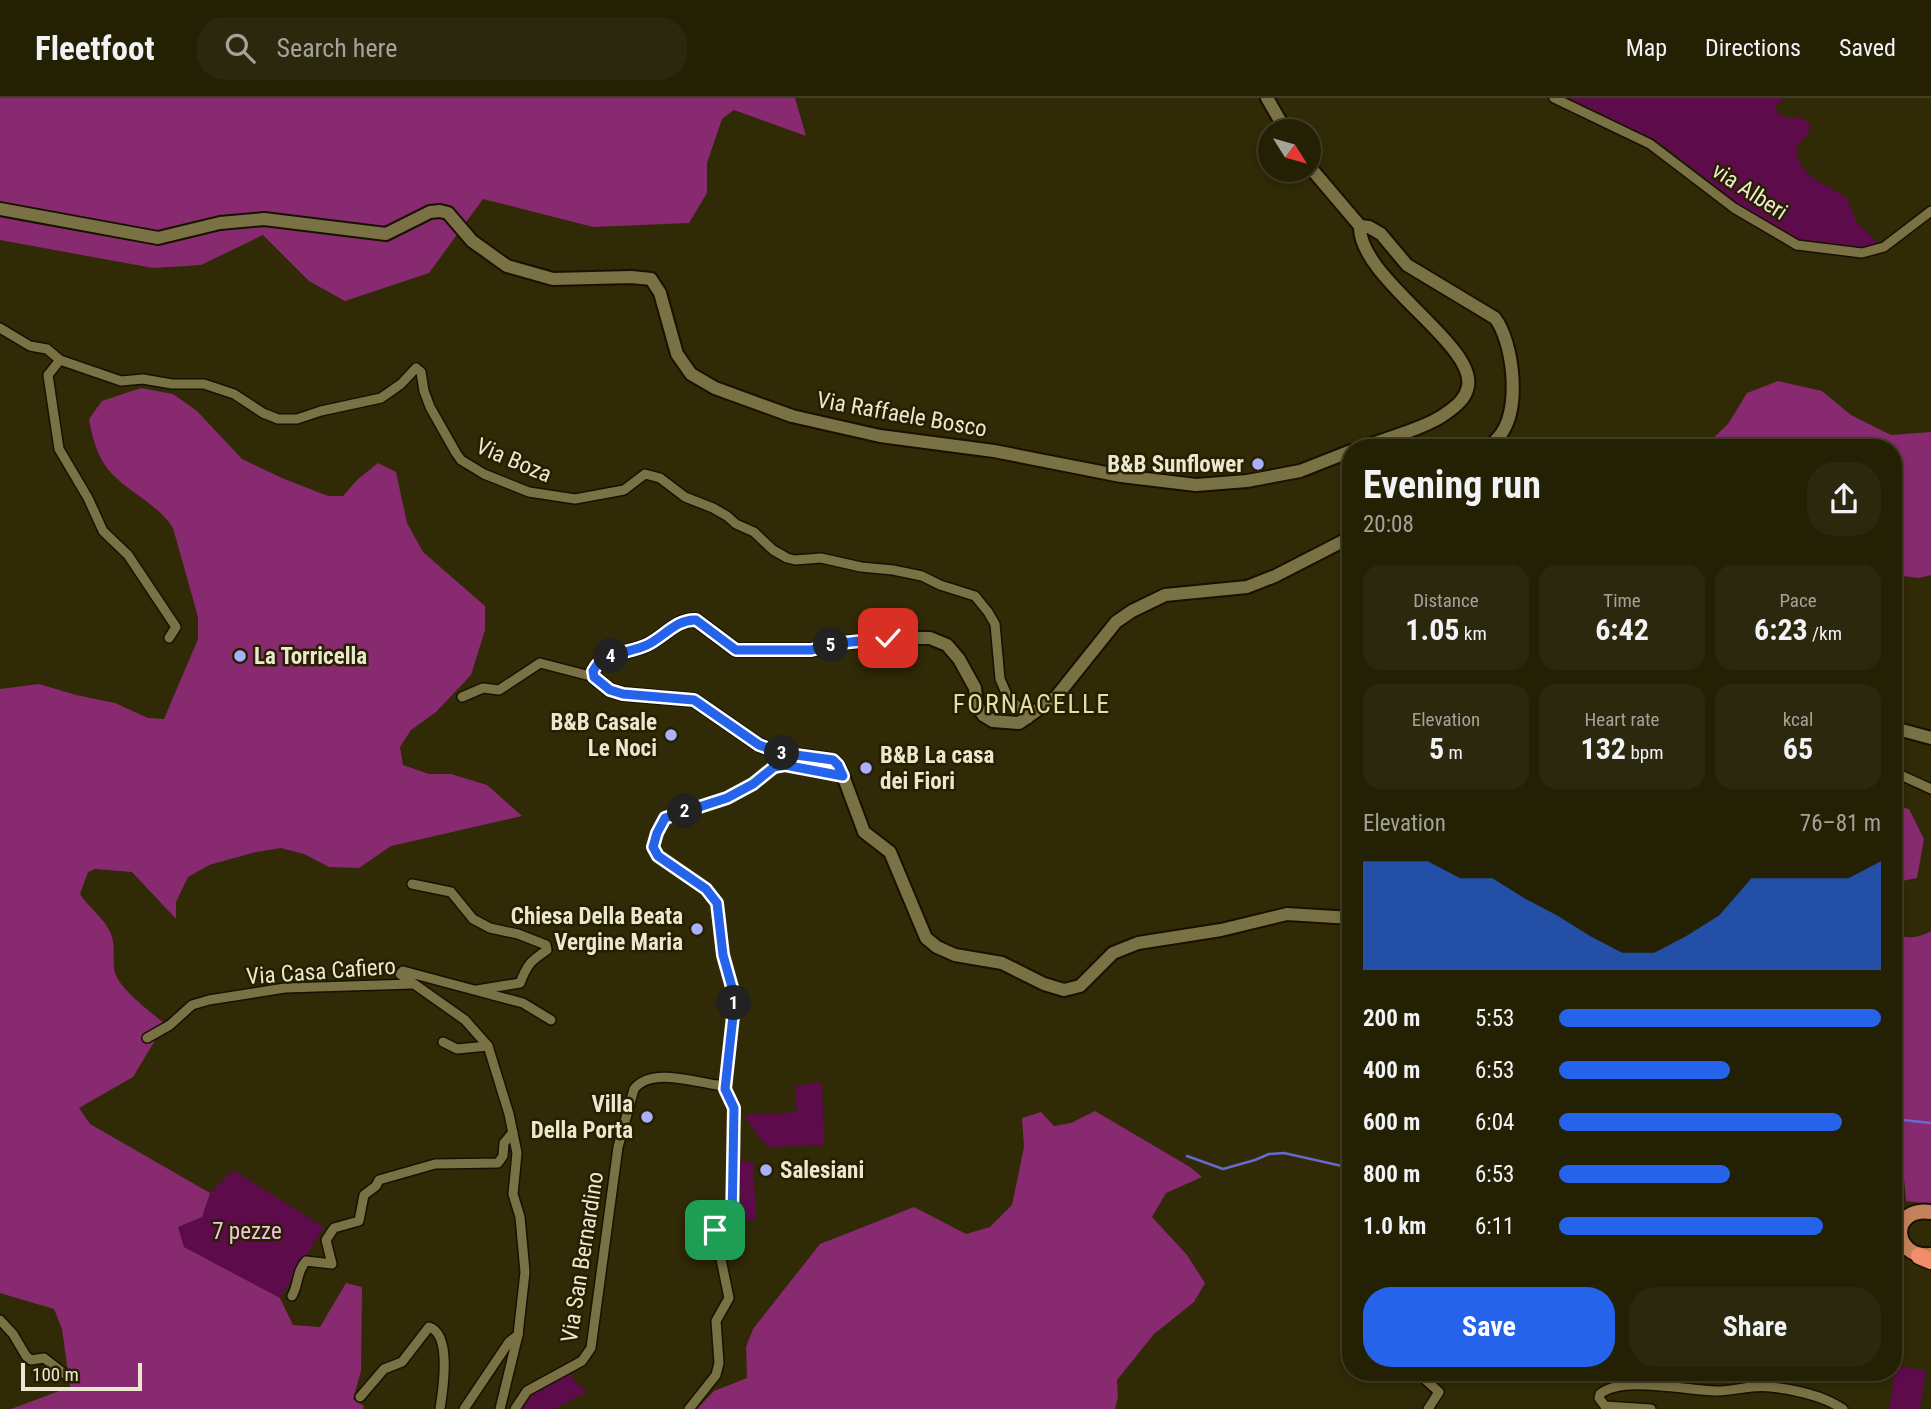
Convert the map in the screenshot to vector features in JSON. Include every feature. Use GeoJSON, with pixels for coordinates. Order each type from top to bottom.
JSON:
{"type":"FeatureCollection","features":[{"type":"Feature","properties":{"kind":"main road"},"geometry":{"type":"LineString","coordinates":[[1902,1224],[1909,1215],[1916,1212],[1931,1212]]}},
{"type":"Feature","properties":{"kind":"main road"},"geometry":{"type":"LineString","coordinates":[[1902,1237],[1903,1242],[1927,1257]]}},
{"type":"Feature","properties":{"kind":"street"},"geometry":{"type":"LineString","coordinates":[[1267,98],[1279,119]]}},
{"type":"Feature","properties":{"kind":"street","name":"via Alberi"},"geometry":{"type":"LineString","coordinates":[[1554,98],[1650,144],[1734,208],[1797,245],[1862,253],[1884,247],[1931,211]]}},
{"type":"Feature","properties":{"kind":"street"},"geometry":{"type":"LineString","coordinates":[[1321,180],[1360,226],[1381,234],[1407,265],[1495,318],[1502,327],[1510,357],[1513,386],[1504,430],[1496,439]]}},
{"type":"Feature","properties":{"kind":"street","name":"Via Raffaele Bosco"},"geometry":{"type":"LineString","coordinates":[[0,209],[158,238],[220,223],[264,219],[386,234],[430,212],[440,211],[448,213],[472,241],[507,265],[553,279],[651,279],[660,293],[677,354],[691,374],[725,392],[792,416],[880,436],[994,451],[1121,476],[1196,485],[1247,481],[1300,471],[1342,455]]}},
{"type":"Feature","properties":{"kind":"street"},"geometry":{"type":"LineString","coordinates":[[1360,226],[1359,237],[1364,247],[1390,281],[1461,357],[1469,384],[1462,400],[1443,416],[1383,439]]}},
{"type":"Feature","properties":{"kind":"street","name":"Via Boza"},"geometry":{"type":"LineString","coordinates":[[0,328],[30,346],[47,349],[60,360],[121,381],[148,379],[172,384],[204,384],[234,394],[263,413],[278,419],[297,419],[381,398],[401,384],[416,368],[421,372],[430,407],[461,460],[484,474],[513,486],[554,498],[588,499],[624,491],[645,474],[666,482],[674,491],[713,508],[736,524],[754,532],[773,550],[787,558],[821,558],[861,567],[893,570],[922,576],[975,596],[995,624],[1000,679],[1009,697],[1028,719]]}},
{"type":"Feature","properties":{"kind":"street"},"geometry":{"type":"LineString","coordinates":[[60,360],[48,375],[59,449],[88,498],[103,531],[128,555],[176,627],[169,638]]}},
{"type":"Feature","properties":{"kind":"street"},"geometry":{"type":"LineString","coordinates":[[594,677],[593,671],[601,660],[646,646],[678,623],[688,620],[696,620],[736,650],[811,650],[842,643],[888,638],[930,638],[947,645],[959,659],[975,688],[977,705],[988,720],[1019,723],[1056,697],[1116,622],[1132,611],[1165,595],[1247,587],[1275,576],[1342,542]]}},
{"type":"Feature","properties":{"kind":"street"},"geometry":{"type":"LineString","coordinates":[[463,697],[483,688],[499,690],[540,663],[594,677],[610,690],[623,694],[694,700],[759,745],[781,753],[833,760],[843,776],[864,832],[890,852],[926,938],[937,947],[955,955],[1002,963],[1044,984],[1064,990],[1080,986],[1113,953],[1139,943],[1221,930],[1287,914],[1342,917]]}},
{"type":"Feature","properties":{"kind":"street"},"geometry":{"type":"LineString","coordinates":[[1902,730],[1931,738]]}},
{"type":"Feature","properties":{"kind":"street"},"geometry":{"type":"LineString","coordinates":[[689,1409],[716,1375],[719,1363],[716,1321],[729,1298],[715,1230],[721,1223],[732,1221],[734,1108],[725,1089],[735,998],[723,955],[717,903],[706,889],[658,856],[653,847],[665,818],[727,798],[753,784],[774,767],[785,765],[843,776]]}},
{"type":"Feature","properties":{"kind":"street"},"geometry":{"type":"LineString","coordinates":[[1902,776],[1931,789]]}},
{"type":"Feature","properties":{"kind":"street"},"geometry":{"type":"LineString","coordinates":[[412,884],[451,892],[473,919],[490,928],[546,945],[547,950],[534,957],[520,983],[477,990]]}},
{"type":"Feature","properties":{"kind":"street","name":"Via Casa Cafiero"},"geometry":{"type":"LineString","coordinates":[[414,984],[400,975],[403,971],[523,1003],[551,1020]]}},
{"type":"Feature","properties":{"kind":"street"},"geometry":{"type":"LineString","coordinates":[[414,984],[465,1020],[488,1046],[513,1132],[517,1153],[513,1194],[520,1217],[525,1272],[518,1335],[500,1409]]}},
{"type":"Feature","properties":{"kind":"street","name":"Via Casa Cafiero"},"geometry":{"type":"LineString","coordinates":[[147,1038],[170,1025],[192,1005],[209,1000],[285,988],[414,984]]}},
{"type":"Feature","properties":{"kind":"street"},"geometry":{"type":"LineString","coordinates":[[443,1042],[457,1049],[488,1046]]}},
{"type":"Feature","properties":{"kind":"street","name":"Via San Bernardino"},"geometry":{"type":"LineString","coordinates":[[515,1409],[527,1391],[582,1361],[591,1348],[618,1147],[634,1089],[638,1083],[657,1077],[718,1085],[725,1089]]}},
{"type":"Feature","properties":{"kind":"street"},"geometry":{"type":"LineString","coordinates":[[292,1296],[298,1286],[297,1273],[306,1261],[332,1264],[326,1240],[334,1228],[359,1221],[365,1195],[379,1180],[435,1164],[498,1163],[503,1156],[504,1143],[513,1132]]}},
{"type":"Feature","properties":{"kind":"street"},"geometry":{"type":"LineString","coordinates":[[0,1320],[13,1334],[26,1356],[31,1360],[44,1358],[66,1375]]}},
{"type":"Feature","properties":{"kind":"street"},"geometry":{"type":"LineString","coordinates":[[360,1397],[384,1369],[402,1362],[429,1327],[441,1337],[444,1356],[440,1409]]}},
{"type":"Feature","properties":{"kind":"street"},"geometry":{"type":"LineString","coordinates":[[464,1409],[509,1342],[518,1335]]}},
{"type":"Feature","properties":{"kind":"street"},"geometry":{"type":"LineString","coordinates":[[1427,1381],[1439,1392],[1428,1409]]}},
{"type":"Feature","properties":{"kind":"street"},"geometry":{"type":"LineString","coordinates":[[1768,1381],[1773,1387]]}},
{"type":"Feature","properties":{"kind":"street"},"geometry":{"type":"LineString","coordinates":[[1651,1409],[1608,1407],[1602,1403],[1600,1394],[1607,1389],[1649,1385],[1715,1391],[1757,1385],[1816,1396],[1843,1409]]}},
{"type":"Feature","properties":{"kind":"green space"},"geometry":{"type":"Polygon","coordinates":[[[1569,98],[1784,98],[1775,107],[1779,114],[1789,118],[1803,118],[1811,126],[1799,143],[1796,154],[1802,166],[1813,178],[1847,198],[1857,223],[1878,243],[1866,249],[1802,243],[1745,209],[1659,142],[1569,98]]]}},
{"type":"Feature","properties":{"kind":"green space"},"geometry":{"type":"Polygon","coordinates":[[[822,1082],[824,1145],[770,1147],[762,1141],[744,1115],[797,1112],[795,1086],[822,1082]]]}},
{"type":"Feature","properties":{"kind":"green space"},"geometry":{"type":"Polygon","coordinates":[[[753,1161],[756,1220],[742,1221],[739,1162],[753,1161]]]}},
{"type":"Feature","properties":{"kind":"green space","name":"7 pezze"},"geometry":{"type":"Polygon","coordinates":[[[233,1170],[324,1227],[280,1298],[184,1247],[178,1227],[202,1217],[210,1193],[233,1170]]]}},
{"type":"Feature","properties":{"kind":"green space"},"geometry":{"type":"Polygon","coordinates":[[[1902,1367],[1926,1370],[1920,1409],[1889,1409],[1894,1381],[1902,1381],[1902,1367]]]}},
{"type":"Feature","properties":{"kind":"green space"},"geometry":{"type":"Polygon","coordinates":[[[571,1371],[573,1380],[587,1392],[554,1409],[519,1409],[529,1393],[571,1371]]]}},
{"type":"Feature","properties":{"kind":"shaded area"},"geometry":{"type":"Polygon","coordinates":[[[0,98],[795,98],[806,136],[734,110],[722,119],[707,163],[707,193],[689,223],[593,227],[483,199],[429,273],[345,301],[309,281],[263,235],[201,265],[153,268],[0,240],[0,98]]]}},
{"type":"Feature","properties":{"kind":"shaded area"},"geometry":{"type":"Polygon","coordinates":[[[1778,381],[1822,391],[1851,415],[1891,435],[1931,432],[1931,575],[1919,578],[1902,576],[1902,439],[1712,439],[1728,424],[1747,393],[1778,381]]]}},
{"type":"Feature","properties":{"kind":"shaded area"},"geometry":{"type":"Polygon","coordinates":[[[141,388],[173,394],[197,411],[242,459],[328,496],[343,496],[378,463],[396,472],[407,523],[423,552],[485,606],[485,630],[471,675],[436,712],[411,730],[400,747],[403,765],[429,774],[451,774],[487,785],[522,816],[391,846],[359,868],[329,867],[304,854],[281,848],[209,865],[188,877],[176,902],[176,919],[132,872],[95,869],[88,872],[80,894],[110,931],[114,969],[121,984],[165,1024],[133,1077],[79,1108],[90,1124],[210,1193],[202,1217],[178,1227],[184,1247],[280,1298],[293,1325],[320,1327],[346,1283],[362,1287],[361,1371],[353,1399],[364,1406],[363,1409],[11,1409],[70,1387],[62,1329],[54,1309],[0,1293],[0,689],[39,684],[115,703],[148,718],[164,719],[198,639],[198,617],[173,528],[160,512],[119,481],[107,468],[96,448],[89,419],[102,401],[141,388]]]}},
{"type":"Feature","properties":{"kind":"shaded area"},"geometry":{"type":"Polygon","coordinates":[[[1902,807],[1909,809],[1924,839],[1917,878],[1902,881],[1902,807]]]}},
{"type":"Feature","properties":{"kind":"shaded area"},"geometry":{"type":"Polygon","coordinates":[[[1931,931],[1931,1204],[1906,1201],[1902,1167],[1902,937],[1922,935],[1931,931]]]}},
{"type":"Feature","properties":{"kind":"shaded area"},"geometry":{"type":"Polygon","coordinates":[[[1095,1111],[1190,1167],[1202,1177],[1166,1193],[1152,1217],[1187,1255],[1205,1283],[1194,1302],[1154,1334],[1117,1380],[1118,1397],[1115,1409],[697,1409],[714,1391],[747,1378],[746,1347],[753,1329],[820,1244],[914,1207],[966,1234],[990,1227],[1012,1205],[1024,1147],[1022,1118],[1041,1112],[1054,1126],[1071,1123],[1095,1111]]]}},
{"type":"Feature","properties":{"kind":"waterway"},"geometry":{"type":"LineString","coordinates":[[1902,1120],[1931,1123]]}},
{"type":"Feature","properties":{"kind":"waterway"},"geometry":{"type":"LineString","coordinates":[[1187,1156],[1223,1169],[1269,1154],[1284,1153],[1342,1166]]}},
{"type":"Feature","properties":{"kind":"place","name":"B&B Sunflower"},"geometry":{"type":"Point","coordinates":[1258,464]}},
{"type":"Feature","properties":{"kind":"place","name":"La Torricella"},"geometry":{"type":"Point","coordinates":[240,656]}},
{"type":"Feature","properties":{"kind":"place","name":"B&B Casale Le Noci"},"geometry":{"type":"Point","coordinates":[671,735]}},
{"type":"Feature","properties":{"kind":"place","name":"B&B La casa dei Fiori"},"geometry":{"type":"Point","coordinates":[866,768]}},
{"type":"Feature","properties":{"kind":"place","name":"Chiesa Della Beata Vergine Maria"},"geometry":{"type":"Point","coordinates":[697,929]}},
{"type":"Feature","properties":{"kind":"place","name":"Villa Della Porta"},"geometry":{"type":"Point","coordinates":[647,1117]}},
{"type":"Feature","properties":{"kind":"place","name":"Salesiani"},"geometry":{"type":"Point","coordinates":[766,1170]}},
{"type":"Feature","properties":{"kind":"district","name":"FORNACELLE"},"geometry":{"type":"Point","coordinates":[1032,704]}},
{"type":"Feature","properties":{"kind":"route"},"geometry":{"type":"LineString","coordinates":[[715,1230],[721,1223],[732,1221],[734,1108],[725,1089],[735,998],[723,955],[717,903],[706,889],[658,856],[653,847],[665,818],[727,798],[753,784],[774,767],[785,765],[843,776],[833,760],[781,753],[759,745],[694,700],[623,694],[610,690],[594,677],[593,671],[601,660],[646,646],[678,623],[688,620],[696,620],[709,628],[716,637],[736,650],[811,650],[842,643],[888,638]]}}]}
